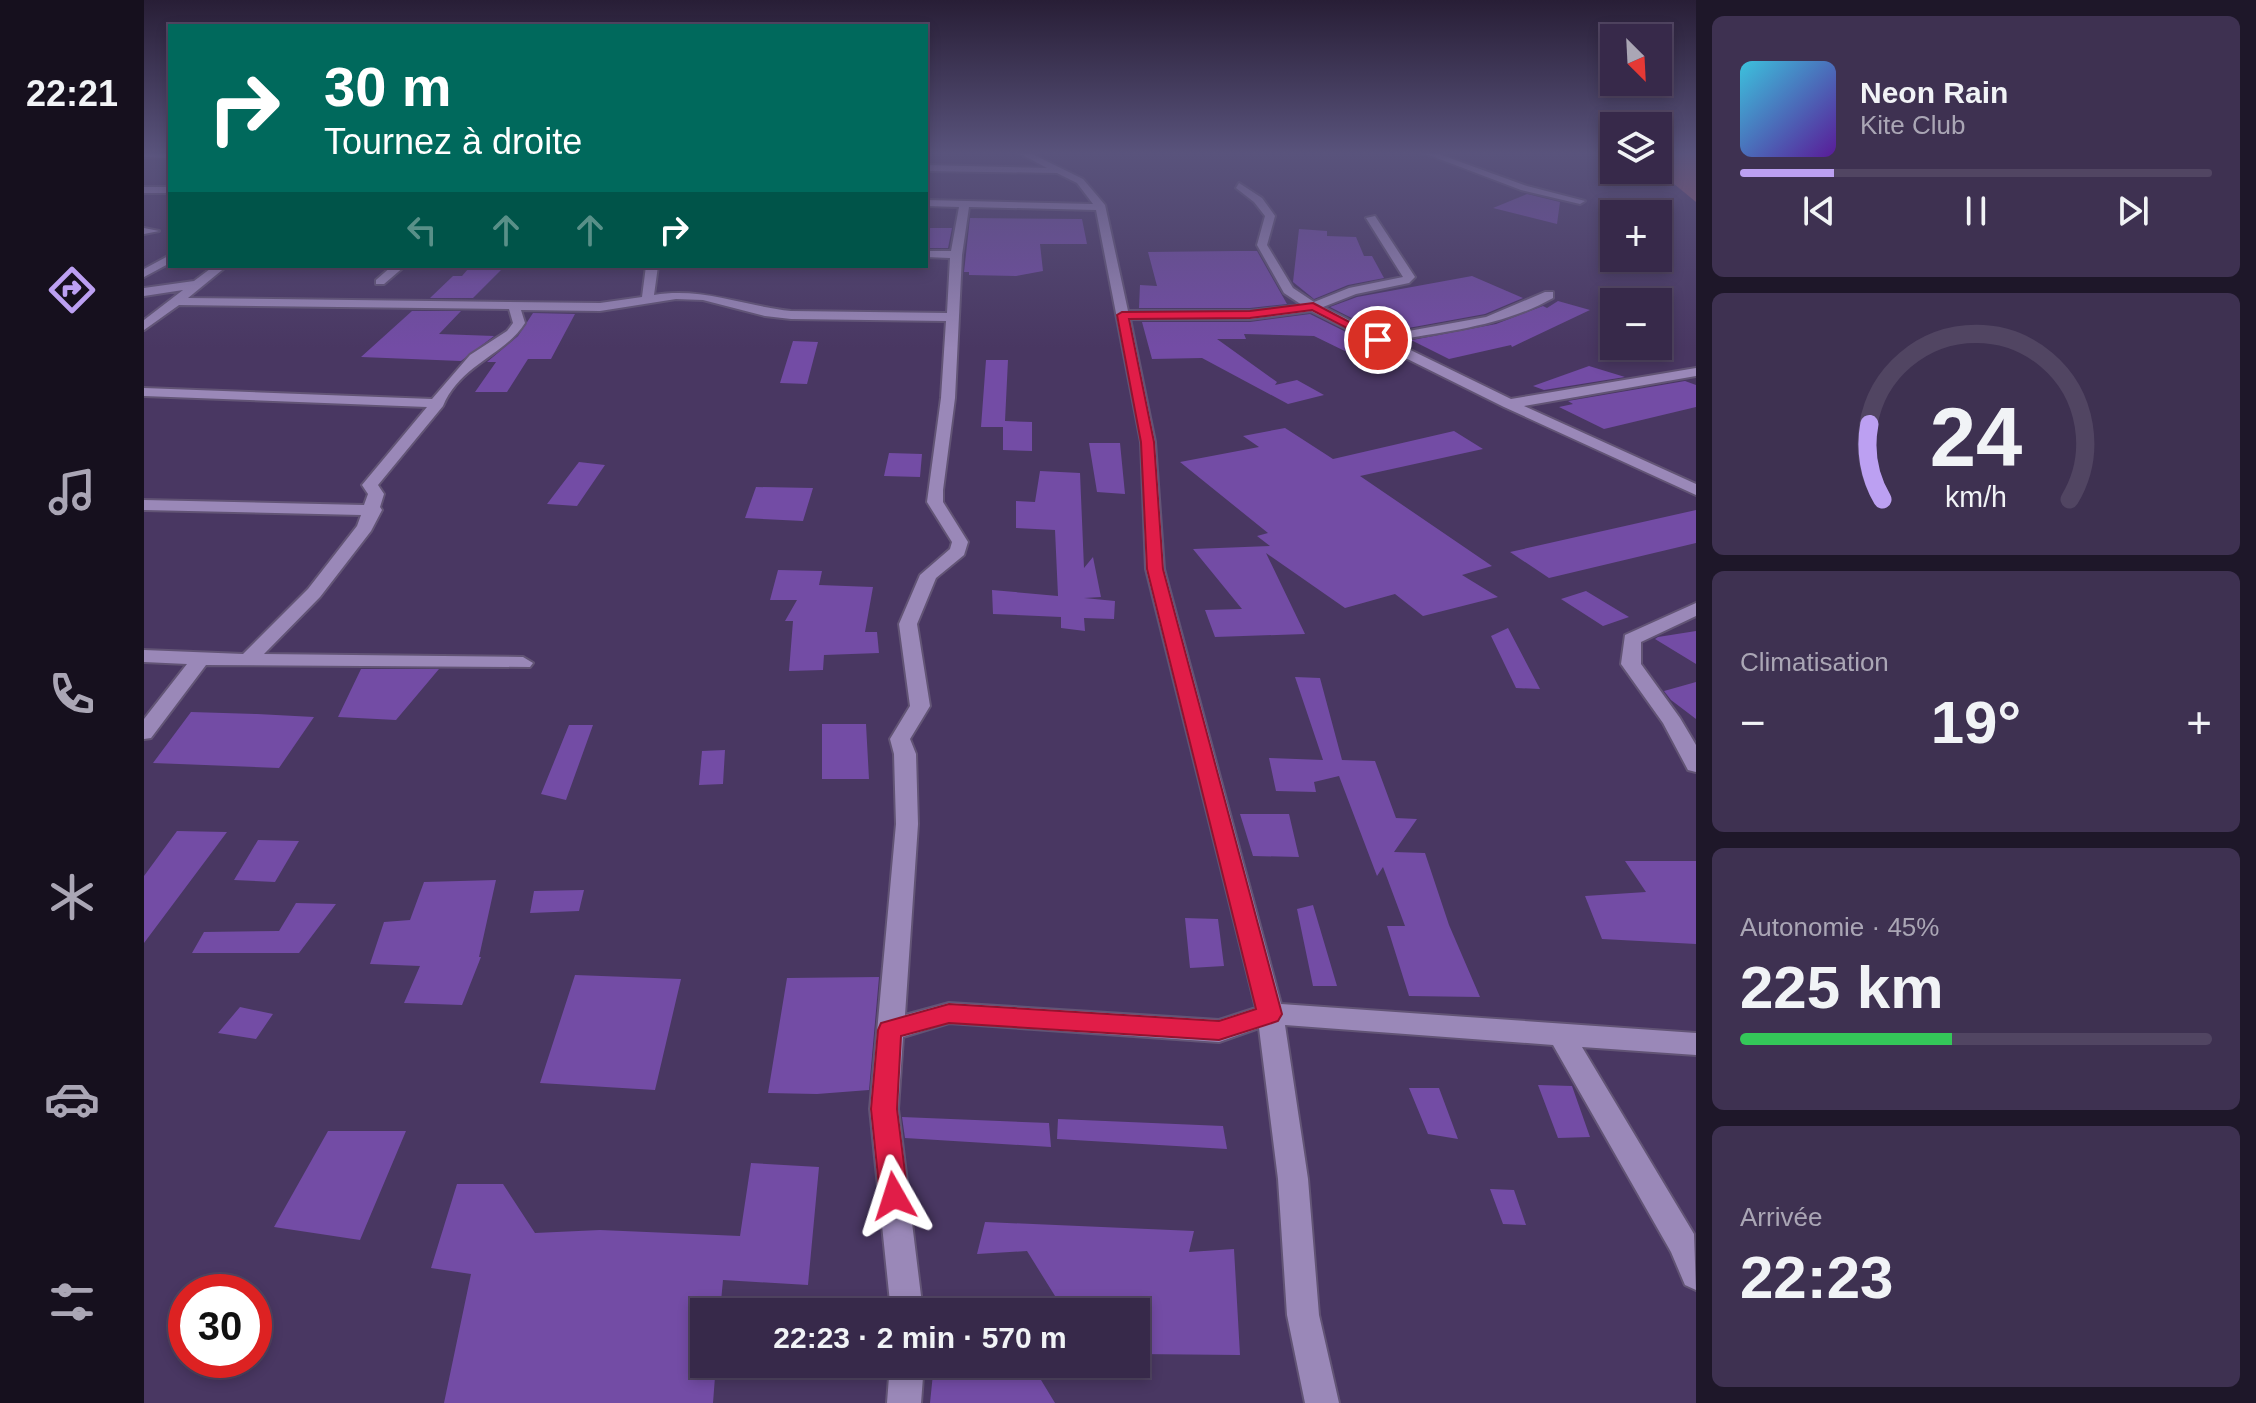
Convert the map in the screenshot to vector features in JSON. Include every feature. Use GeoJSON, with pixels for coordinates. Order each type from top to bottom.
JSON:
{"type":"FeatureCollection","features":[{"type":"Feature","properties":{"kind":"street"},"geometry":{"type":"LineString","coordinates":[[905,1298],[884,1109],[907,824],[905,754],[900,739],[920,706],[908,624],[923,584],[929,575],[958,551],[960,542],[935,502],[938,454],[948,398],[956,255],[962,217]]}},
{"type":"Feature","properties":{"kind":"street"},"geometry":{"type":"LineString","coordinates":[[1103,217],[1148,442],[1155,569],[1270,1014],[1293,1179],[1303,1315],[1322,1403]]}},
{"type":"Feature","properties":{"kind":"street"},"geometry":{"type":"LineString","coordinates":[[1270,217],[1262,245],[1288,290],[1313,307],[1509,404],[1696,490]]}},
{"type":"Feature","properties":{"kind":"street"},"geometry":{"type":"LineString","coordinates":[[1122,315],[1250,315],[1313,307],[1343,293],[1397,283],[1409,277],[1371,218]]}},
{"type":"Feature","properties":{"kind":"street"},"geometry":{"type":"LineString","coordinates":[[928,254],[956,255]]}},
{"type":"Feature","properties":{"kind":"street"},"geometry":{"type":"LineString","coordinates":[[144,274],[168,259]]}},
{"type":"Feature","properties":{"kind":"street"},"geometry":{"type":"LineString","coordinates":[[144,326],[218,268]]}},
{"type":"Feature","properties":{"kind":"street"},"geometry":{"type":"LineString","coordinates":[[380,282],[397,268]]}},
{"type":"Feature","properties":{"kind":"street"},"geometry":{"type":"LineString","coordinates":[[648,299],[652,268]]}},
{"type":"Feature","properties":{"kind":"street"},"geometry":{"type":"LineString","coordinates":[[144,292],[198,284]]}},
{"type":"Feature","properties":{"kind":"street"},"geometry":{"type":"LineString","coordinates":[[177,301],[600,307],[676,295],[703,296],[791,315],[952,317]]}},
{"type":"Feature","properties":{"kind":"street"},"geometry":{"type":"LineString","coordinates":[[1378,340],[1499,316],[1529,308],[1549,295]]}},
{"type":"Feature","properties":{"kind":"street"},"geometry":{"type":"LineString","coordinates":[[247,661],[314,593],[365,527],[374,510],[376,494],[370,485],[438,403],[439,396],[475,358],[512,334],[519,323],[513,304]]}},
{"type":"Feature","properties":{"kind":"street"},"geometry":{"type":"LineString","coordinates":[[1509,404],[1696,372]]}},
{"type":"Feature","properties":{"kind":"street"},"geometry":{"type":"LineString","coordinates":[[144,392],[438,403]]}},
{"type":"Feature","properties":{"kind":"street"},"geometry":{"type":"LineString","coordinates":[[144,505],[374,510]]}},
{"type":"Feature","properties":{"kind":"street"},"geometry":{"type":"LineString","coordinates":[[1696,608],[1665,626],[1632,639],[1631,664],[1673,722],[1696,765]]}},
{"type":"Feature","properties":{"kind":"street"},"geometry":{"type":"LineString","coordinates":[[144,656],[247,661],[452,659],[523,663]]}},
{"type":"Feature","properties":{"kind":"street"},"geometry":{"type":"LineString","coordinates":[[144,733],[200,660]]}},
{"type":"Feature","properties":{"kind":"street"},"geometry":{"type":"LineString","coordinates":[[890,1030],[949,1013],[1219,1031],[1270,1014],[1696,1044]]}},
{"type":"Feature","properties":{"kind":"street"},"geometry":{"type":"LineString","coordinates":[[1561,1035],[1683,1244],[1696,1275]]}},
{"type":"Feature","properties":{"kind":"street"},"geometry":{"type":"LineString","coordinates":[[904,1403],[906,1378]]}},
{"type":"Feature","properties":{"kind":"building"},"geometry":{"type":"Polygon","coordinates":[[[1531,217],[1558,217],[1557,224],[1531,217]]]}},
{"type":"Feature","properties":{"kind":"building"},"geometry":{"type":"Polygon","coordinates":[[[970,218],[1082,219],[1087,244],[1040,244],[1043,271],[1016,276],[969,275],[969,272],[964,272],[970,218]]]}},
{"type":"Feature","properties":{"kind":"building"},"geometry":{"type":"Polygon","coordinates":[[[928,228],[952,228],[948,248],[928,248],[928,228]]]}},
{"type":"Feature","properties":{"kind":"building"},"geometry":{"type":"Polygon","coordinates":[[[1299,229],[1327,231],[1327,236],[1356,237],[1364,256],[1372,256],[1384,278],[1348,285],[1314,299],[1293,282],[1299,229]]]}},
{"type":"Feature","properties":{"kind":"building"},"geometry":{"type":"Polygon","coordinates":[[[1257,251],[1287,304],[1250,308],[1139,308],[1140,285],[1157,286],[1148,252],[1257,251]]]}},
{"type":"Feature","properties":{"kind":"building"},"geometry":{"type":"Polygon","coordinates":[[[468,269],[501,270],[473,298],[430,298],[453,276],[462,276],[468,269]]]}},
{"type":"Feature","properties":{"kind":"building"},"geometry":{"type":"Polygon","coordinates":[[[1472,276],[1523,298],[1485,314],[1381,333],[1330,307],[1357,297],[1472,276]]]}},
{"type":"Feature","properties":{"kind":"building"},"geometry":{"type":"Polygon","coordinates":[[[1558,301],[1590,310],[1512,347],[1449,359],[1413,341],[1402,342],[1496,324],[1543,306],[1547,308],[1558,301]]]}},
{"type":"Feature","properties":{"kind":"building"},"geometry":{"type":"Polygon","coordinates":[[[412,311],[461,311],[439,334],[494,336],[461,361],[361,357],[412,311]]]}},
{"type":"Feature","properties":{"kind":"building"},"geometry":{"type":"Polygon","coordinates":[[[533,313],[575,314],[551,359],[528,359],[507,392],[475,392],[496,362],[487,362],[518,336],[533,313]]]}},
{"type":"Feature","properties":{"kind":"building"},"geometry":{"type":"Polygon","coordinates":[[[1310,314],[1380,349],[1353,355],[1314,336],[1244,334],[1246,339],[1217,339],[1277,382],[1275,385],[1297,380],[1324,395],[1288,404],[1202,358],[1152,359],[1142,322],[1250,322],[1310,314]]]}},
{"type":"Feature","properties":{"kind":"building"},"geometry":{"type":"Polygon","coordinates":[[[793,341],[818,342],[807,384],[780,383],[793,341]]]}},
{"type":"Feature","properties":{"kind":"building"},"geometry":{"type":"Polygon","coordinates":[[[986,360],[1008,360],[1005,421],[1032,422],[1032,451],[1003,450],[1003,427],[981,427],[986,360]]]}},
{"type":"Feature","properties":{"kind":"building"},"geometry":{"type":"Polygon","coordinates":[[[1589,366],[1625,377],[1544,390],[1533,386],[1589,366]]]}},
{"type":"Feature","properties":{"kind":"building"},"geometry":{"type":"Polygon","coordinates":[[[1685,381],[1696,385],[1696,407],[1604,429],[1559,407],[1573,404],[1568,401],[1685,381]]]}},
{"type":"Feature","properties":{"kind":"building"},"geometry":{"type":"Polygon","coordinates":[[[1285,428],[1333,459],[1454,431],[1483,449],[1360,476],[1492,566],[1462,575],[1498,597],[1423,616],[1395,594],[1345,608],[1266,553],[1305,634],[1215,637],[1205,610],[1242,609],[1193,549],[1270,546],[1257,536],[1268,533],[1180,462],[1259,447],[1243,436],[1285,428]]]}},
{"type":"Feature","properties":{"kind":"building"},"geometry":{"type":"Polygon","coordinates":[[[1089,443],[1120,443],[1125,494],[1097,492],[1089,443]]]}},
{"type":"Feature","properties":{"kind":"building"},"geometry":{"type":"Polygon","coordinates":[[[889,453],[922,454],[920,477],[884,476],[889,453]]]}},
{"type":"Feature","properties":{"kind":"building"},"geometry":{"type":"Polygon","coordinates":[[[579,462],[605,465],[577,506],[547,504],[579,462]]]}},
{"type":"Feature","properties":{"kind":"building"},"geometry":{"type":"Polygon","coordinates":[[[1040,471],[1080,473],[1084,568],[1093,557],[1101,597],[1084,598],[1115,601],[1114,619],[1084,618],[1085,631],[1061,628],[1061,617],[993,614],[992,590],[1058,596],[1055,530],[1016,528],[1016,501],[1035,502],[1040,471]]]}},
{"type":"Feature","properties":{"kind":"building"},"geometry":{"type":"Polygon","coordinates":[[[756,487],[813,488],[803,521],[745,518],[756,487]]]}},
{"type":"Feature","properties":{"kind":"building"},"geometry":{"type":"Polygon","coordinates":[[[1696,510],[1696,543],[1549,578],[1510,552],[1696,510]]]}},
{"type":"Feature","properties":{"kind":"building"},"geometry":{"type":"Polygon","coordinates":[[[778,570],[822,571],[819,585],[873,587],[865,632],[877,632],[879,653],[824,655],[823,670],[789,671],[793,621],[785,621],[797,600],[770,600],[778,570]]]}},
{"type":"Feature","properties":{"kind":"building"},"geometry":{"type":"Polygon","coordinates":[[[1586,591],[1629,617],[1603,626],[1561,599],[1586,591]]]}},
{"type":"Feature","properties":{"kind":"building"},"geometry":{"type":"Polygon","coordinates":[[[1508,628],[1540,689],[1516,688],[1491,636],[1508,628]]]}},
{"type":"Feature","properties":{"kind":"building"},"geometry":{"type":"Polygon","coordinates":[[[1696,631],[1696,664],[1655,639],[1658,637],[1696,631]]]}},
{"type":"Feature","properties":{"kind":"building"},"geometry":{"type":"Polygon","coordinates":[[[361,669],[439,669],[396,720],[338,717],[361,669]]]}},
{"type":"Feature","properties":{"kind":"building"},"geometry":{"type":"Polygon","coordinates":[[[1295,677],[1320,678],[1342,760],[1375,761],[1396,818],[1417,819],[1394,852],[1425,853],[1449,925],[1480,997],[1409,996],[1387,926],[1405,926],[1383,867],[1377,876],[1339,776],[1314,782],[1316,792],[1276,791],[1269,758],[1323,760],[1295,677]]]}},
{"type":"Feature","properties":{"kind":"building"},"geometry":{"type":"Polygon","coordinates":[[[1696,682],[1696,719],[1664,691],[1696,682]]]}},
{"type":"Feature","properties":{"kind":"building"},"geometry":{"type":"Polygon","coordinates":[[[191,712],[314,717],[279,768],[153,763],[191,712]]]}},
{"type":"Feature","properties":{"kind":"building"},"geometry":{"type":"Polygon","coordinates":[[[822,724],[866,724],[869,779],[822,779],[822,724]]]}},
{"type":"Feature","properties":{"kind":"building"},"geometry":{"type":"Polygon","coordinates":[[[569,725],[593,725],[566,800],[541,794],[569,725]]]}},
{"type":"Feature","properties":{"kind":"building"},"geometry":{"type":"Polygon","coordinates":[[[725,750],[723,784],[699,785],[702,751],[725,750]]]}},
{"type":"Feature","properties":{"kind":"building"},"geometry":{"type":"Polygon","coordinates":[[[1240,814],[1289,814],[1299,857],[1253,856],[1240,814]]]}},
{"type":"Feature","properties":{"kind":"building"},"geometry":{"type":"Polygon","coordinates":[[[177,831],[227,832],[144,943],[144,876],[177,831]]]}},
{"type":"Feature","properties":{"kind":"building"},"geometry":{"type":"Polygon","coordinates":[[[258,840],[299,841],[275,882],[234,880],[258,840]]]}},
{"type":"Feature","properties":{"kind":"building"},"geometry":{"type":"Polygon","coordinates":[[[1625,861],[1696,861],[1696,944],[1602,939],[1585,896],[1646,892],[1625,861]]]}},
{"type":"Feature","properties":{"kind":"building"},"geometry":{"type":"Polygon","coordinates":[[[496,880],[481,957],[462,1005],[404,1003],[420,966],[370,964],[384,922],[410,920],[424,882],[496,880]]]}},
{"type":"Feature","properties":{"kind":"building"},"geometry":{"type":"Polygon","coordinates":[[[584,890],[579,911],[530,913],[534,891],[584,890]]]}},
{"type":"Feature","properties":{"kind":"building"},"geometry":{"type":"Polygon","coordinates":[[[296,903],[336,904],[299,953],[192,953],[204,932],[279,931],[296,903]]]}},
{"type":"Feature","properties":{"kind":"building"},"geometry":{"type":"Polygon","coordinates":[[[1313,905],[1337,986],[1313,986],[1297,909],[1313,905]]]}},
{"type":"Feature","properties":{"kind":"building"},"geometry":{"type":"Polygon","coordinates":[[[1185,918],[1218,919],[1224,966],[1190,968],[1185,918]]]}},
{"type":"Feature","properties":{"kind":"building"},"geometry":{"type":"Polygon","coordinates":[[[575,975],[681,979],[655,1090],[540,1083],[575,975]]]}},
{"type":"Feature","properties":{"kind":"building"},"geometry":{"type":"Polygon","coordinates":[[[879,977],[869,1090],[817,1094],[768,1093],[787,978],[879,977]]]}},
{"type":"Feature","properties":{"kind":"building"},"geometry":{"type":"Polygon","coordinates":[[[240,1007],[273,1014],[256,1039],[218,1033],[240,1007]]]}},
{"type":"Feature","properties":{"kind":"building"},"geometry":{"type":"Polygon","coordinates":[[[1538,1085],[1572,1086],[1590,1137],[1558,1138],[1538,1085]]]}},
{"type":"Feature","properties":{"kind":"building"},"geometry":{"type":"Polygon","coordinates":[[[1409,1088],[1439,1088],[1458,1139],[1428,1134],[1409,1088]]]}},
{"type":"Feature","properties":{"kind":"building"},"geometry":{"type":"Polygon","coordinates":[[[902,1117],[1049,1123],[1051,1147],[905,1138],[902,1117]]]}},
{"type":"Feature","properties":{"kind":"building"},"geometry":{"type":"Polygon","coordinates":[[[1058,1119],[1223,1126],[1227,1149],[1057,1139],[1058,1119]]]}},
{"type":"Feature","properties":{"kind":"building"},"geometry":{"type":"Polygon","coordinates":[[[328,1131],[406,1131],[360,1240],[274,1227],[328,1131]]]}},
{"type":"Feature","properties":{"kind":"building"},"geometry":{"type":"Polygon","coordinates":[[[751,1163],[819,1167],[808,1285],[723,1280],[721,1298],[690,1298],[690,1378],[715,1378],[713,1403],[444,1403],[471,1274],[431,1268],[457,1184],[503,1184],[535,1233],[600,1230],[740,1236],[751,1163]]]}},
{"type":"Feature","properties":{"kind":"building"},"geometry":{"type":"Polygon","coordinates":[[[1490,1189],[1514,1190],[1526,1225],[1503,1224],[1490,1189]]]}},
{"type":"Feature","properties":{"kind":"building"},"geometry":{"type":"Polygon","coordinates":[[[985,1222],[1194,1231],[1189,1252],[1234,1249],[1240,1355],[1150,1354],[1150,1298],[1056,1298],[1027,1251],[977,1254],[985,1222]]]}},
{"type":"Feature","properties":{"kind":"building"},"geometry":{"type":"Polygon","coordinates":[[[933,1378],[1028,1378],[1041,1380],[1055,1403],[930,1403],[933,1378]]]}},
{"type":"Feature","properties":{"kind":"route"},"geometry":{"type":"LineString","coordinates":[[894,1196],[884,1109],[890,1030],[949,1013],[1219,1031],[1270,1014],[1155,569],[1148,442],[1122,315],[1250,315],[1313,307],[1378,340]]}}]}
